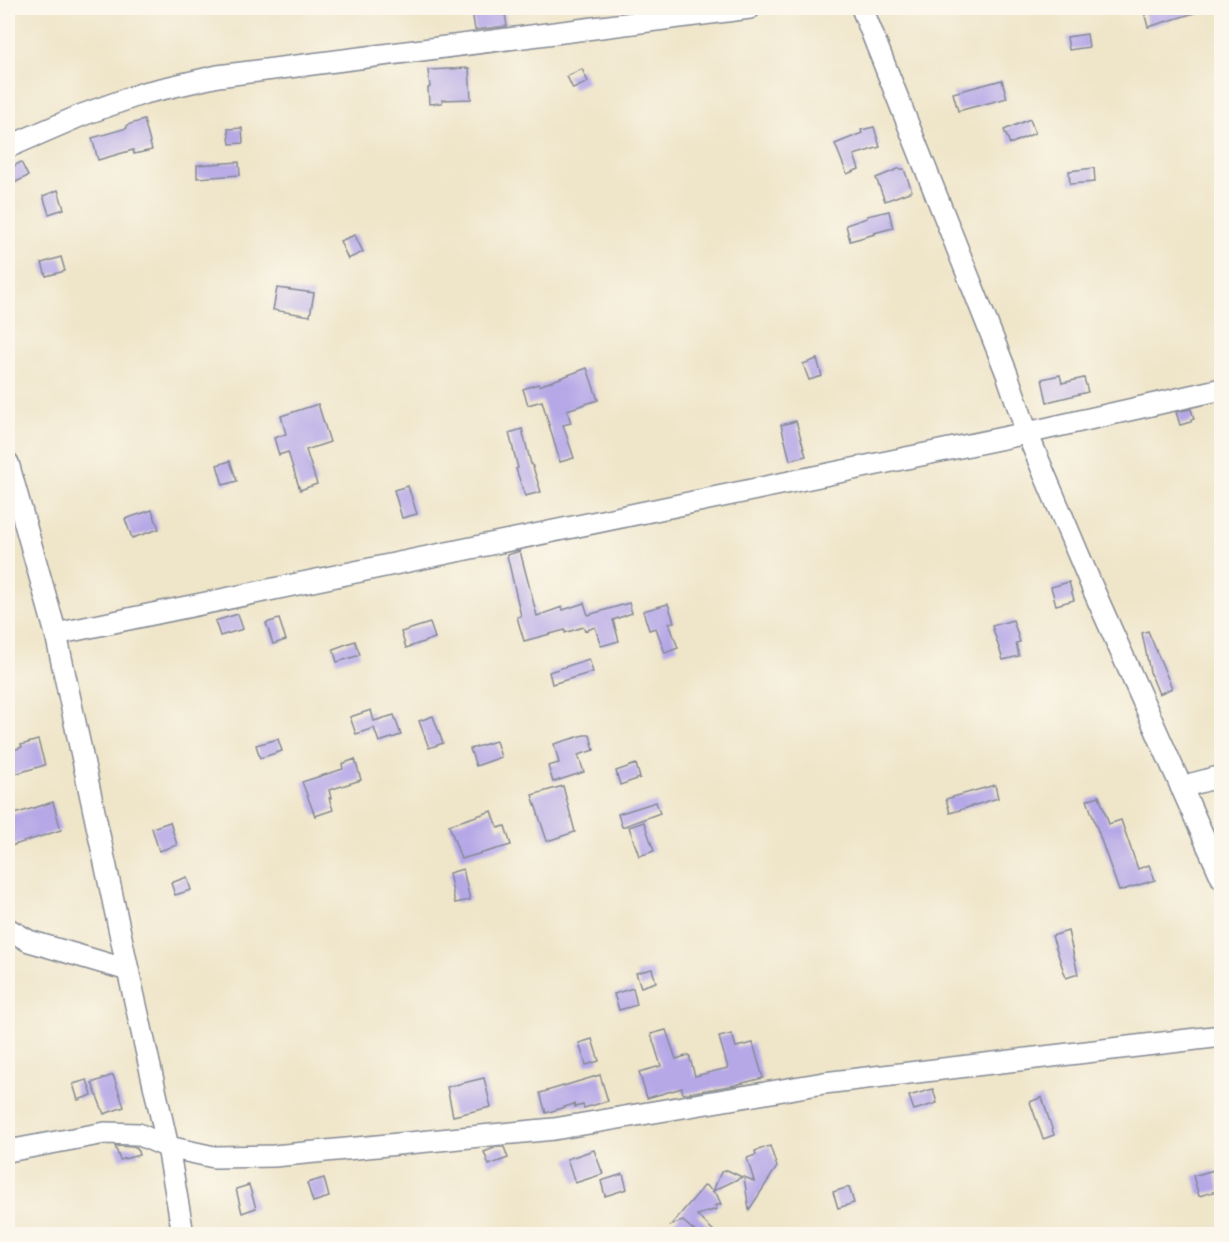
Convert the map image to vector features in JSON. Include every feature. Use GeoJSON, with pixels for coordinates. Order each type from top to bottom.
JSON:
{"type":"FeatureCollection","features":[{"type":"Feature","properties":{"kind":"street"},"geometry":{"type":"LineString","coordinates":[[8,147],[82,115],[144,93],[218,76],[750,8]]}},
{"type":"Feature","properties":{"kind":"street"},"geometry":{"type":"LineString","coordinates":[[862,8],[1007,374],[1027,433],[1093,589],[1221,878]]}},
{"type":"Feature","properties":{"kind":"street"},"geometry":{"type":"LineString","coordinates":[[56,634],[1027,433],[1221,389]]}},
{"type":"Feature","properties":{"kind":"street"},"geometry":{"type":"LineString","coordinates":[[8,463],[56,634],[168,1147],[183,1234]]}},
{"type":"Feature","properties":{"kind":"street"},"geometry":{"type":"LineString","coordinates":[[1181,787],[1221,776]]}},
{"type":"Feature","properties":{"kind":"street"},"geometry":{"type":"LineString","coordinates":[[8,929],[30,941],[128,970]]}},
{"type":"Feature","properties":{"kind":"street"},"geometry":{"type":"LineString","coordinates":[[8,941],[30,941]]}},
{"type":"Feature","properties":{"kind":"street"},"geometry":{"type":"LineString","coordinates":[[8,1151],[105,1133],[138,1134],[168,1147],[214,1157],[274,1156],[554,1129],[825,1083],[1221,1036]]}},
{"type":"Feature","properties":{"kind":"building"},"geometry":{"type":"Polygon","coordinates":[[[504,8],[507,26],[475,30],[472,11],[504,8]]]}},
{"type":"Feature","properties":{"kind":"building"},"geometry":{"type":"Polygon","coordinates":[[[1143,8],[1200,8],[1201,11],[1148,27],[1143,8]]]}},
{"type":"Feature","properties":{"kind":"building"},"geometry":{"type":"Polygon","coordinates":[[[1087,34],[1089,47],[1069,50],[1067,37],[1087,34]]]}},
{"type":"Feature","properties":{"kind":"building"},"geometry":{"type":"Polygon","coordinates":[[[469,68],[471,99],[442,100],[442,103],[429,104],[428,70],[469,68]]]}},
{"type":"Feature","properties":{"kind":"building"},"geometry":{"type":"Polygon","coordinates":[[[582,69],[588,82],[573,89],[567,76],[582,69]]]}},
{"type":"Feature","properties":{"kind":"building"},"geometry":{"type":"Polygon","coordinates":[[[1002,80],[1007,98],[958,111],[953,93],[1002,80]]]}},
{"type":"Feature","properties":{"kind":"building"},"geometry":{"type":"Polygon","coordinates":[[[1030,119],[1035,133],[1010,144],[1004,130],[1030,119]]]}},
{"type":"Feature","properties":{"kind":"building"},"geometry":{"type":"Polygon","coordinates":[[[144,120],[152,150],[134,154],[133,150],[98,160],[92,138],[127,128],[127,125],[144,120]]]}},
{"type":"Feature","properties":{"kind":"building"},"geometry":{"type":"Polygon","coordinates":[[[874,127],[880,147],[854,155],[859,169],[847,174],[835,144],[862,133],[861,130],[874,127]]]}},
{"type":"Feature","properties":{"kind":"building"},"geometry":{"type":"Polygon","coordinates":[[[242,128],[243,143],[230,144],[228,129],[242,128]]]}},
{"type":"Feature","properties":{"kind":"building"},"geometry":{"type":"Polygon","coordinates":[[[21,162],[28,176],[8,186],[8,169],[21,162]]]}},
{"type":"Feature","properties":{"kind":"building"},"geometry":{"type":"Polygon","coordinates":[[[239,162],[240,175],[197,178],[197,165],[239,162]]]}},
{"type":"Feature","properties":{"kind":"building"},"geometry":{"type":"Polygon","coordinates":[[[1094,168],[1095,182],[1070,184],[1069,171],[1094,168]]]}},
{"type":"Feature","properties":{"kind":"building"},"geometry":{"type":"Polygon","coordinates":[[[898,169],[904,169],[912,191],[885,201],[876,178],[898,169]]]}},
{"type":"Feature","properties":{"kind":"building"},"geometry":{"type":"Polygon","coordinates":[[[58,190],[64,209],[49,214],[43,196],[58,190]]]}},
{"type":"Feature","properties":{"kind":"building"},"geometry":{"type":"Polygon","coordinates":[[[889,211],[893,228],[850,241],[846,225],[867,218],[867,216],[889,211]]]}},
{"type":"Feature","properties":{"kind":"building"},"geometry":{"type":"Polygon","coordinates":[[[355,235],[363,252],[348,259],[340,241],[355,235]]]}},
{"type":"Feature","properties":{"kind":"building"},"geometry":{"type":"Polygon","coordinates":[[[61,257],[65,271],[46,276],[42,263],[61,257]]]}},
{"type":"Feature","properties":{"kind":"building"},"geometry":{"type":"Polygon","coordinates":[[[277,288],[314,293],[310,316],[273,310],[277,288]]]}},
{"type":"Feature","properties":{"kind":"building"},"geometry":{"type":"Polygon","coordinates":[[[817,359],[822,376],[809,380],[803,364],[817,359]]]}},
{"type":"Feature","properties":{"kind":"building"},"geometry":{"type":"Polygon","coordinates":[[[587,368],[598,400],[567,410],[571,423],[563,425],[574,458],[560,462],[542,401],[528,405],[523,389],[538,384],[539,386],[587,368]]]}},
{"type":"Feature","properties":{"kind":"building"},"geometry":{"type":"Polygon","coordinates":[[[1060,375],[1062,383],[1084,378],[1088,392],[1047,402],[1042,379],[1060,375]]]}},
{"type":"Feature","properties":{"kind":"building"},"geometry":{"type":"Polygon","coordinates":[[[318,404],[330,442],[306,450],[317,484],[300,490],[288,452],[279,455],[274,438],[286,434],[281,416],[318,404]]]}},
{"type":"Feature","properties":{"kind":"building"},"geometry":{"type":"Polygon","coordinates":[[[1191,409],[1194,419],[1180,425],[1176,412],[1191,409]]]}},
{"type":"Feature","properties":{"kind":"building"},"geometry":{"type":"Polygon","coordinates":[[[796,421],[806,456],[790,460],[781,425],[796,421]]]}},
{"type":"Feature","properties":{"kind":"building"},"geometry":{"type":"Polygon","coordinates":[[[522,429],[541,492],[525,496],[516,469],[518,468],[509,433],[522,429]]]}},
{"type":"Feature","properties":{"kind":"building"},"geometry":{"type":"Polygon","coordinates":[[[230,461],[237,481],[223,485],[217,465],[230,461]]]}},
{"type":"Feature","properties":{"kind":"building"},"geometry":{"type":"Polygon","coordinates":[[[408,486],[417,514],[402,518],[394,490],[408,486]]]}},
{"type":"Feature","properties":{"kind":"building"},"geometry":{"type":"Polygon","coordinates":[[[152,510],[159,529],[132,538],[125,519],[152,510]]]}},
{"type":"Feature","properties":{"kind":"building"},"geometry":{"type":"Polygon","coordinates":[[[520,551],[537,616],[562,607],[563,610],[584,603],[588,615],[629,603],[632,613],[613,620],[619,641],[601,646],[595,627],[585,631],[583,627],[524,641],[517,617],[521,616],[507,555],[520,551]]]}},
{"type":"Feature","properties":{"kind":"building"},"geometry":{"type":"Polygon","coordinates":[[[1069,582],[1074,600],[1056,605],[1051,587],[1069,582]]]}},
{"type":"Feature","properties":{"kind":"building"},"geometry":{"type":"Polygon","coordinates":[[[668,604],[674,622],[669,623],[678,648],[665,653],[656,628],[649,630],[643,611],[668,604]]]}},
{"type":"Feature","properties":{"kind":"building"},"geometry":{"type":"Polygon","coordinates":[[[238,614],[243,629],[220,636],[215,621],[238,614]]]}},
{"type":"Feature","properties":{"kind":"building"},"geometry":{"type":"Polygon","coordinates":[[[279,619],[286,640],[273,644],[266,623],[279,619]]]}},
{"type":"Feature","properties":{"kind":"building"},"geometry":{"type":"Polygon","coordinates":[[[1013,620],[1020,642],[1016,643],[1019,656],[1003,660],[992,626],[1013,620]]]}},
{"type":"Feature","properties":{"kind":"building"},"geometry":{"type":"Polygon","coordinates":[[[430,623],[435,638],[406,648],[401,632],[430,623]]]}},
{"type":"Feature","properties":{"kind":"building"},"geometry":{"type":"Polygon","coordinates":[[[1148,631],[1172,688],[1159,694],[1150,672],[1142,633],[1148,631]]]}},
{"type":"Feature","properties":{"kind":"building"},"geometry":{"type":"Polygon","coordinates":[[[355,641],[360,655],[337,662],[333,649],[355,641]]]}},
{"type":"Feature","properties":{"kind":"building"},"geometry":{"type":"Polygon","coordinates":[[[589,659],[593,672],[552,684],[549,672],[589,659]]]}},
{"type":"Feature","properties":{"kind":"building"},"geometry":{"type":"Polygon","coordinates":[[[371,710],[374,721],[394,715],[401,735],[379,742],[374,728],[356,734],[350,717],[371,710]]]}},
{"type":"Feature","properties":{"kind":"building"},"geometry":{"type":"Polygon","coordinates":[[[433,716],[443,743],[429,748],[419,721],[433,716]]]}},
{"type":"Feature","properties":{"kind":"building"},"geometry":{"type":"Polygon","coordinates":[[[590,735],[594,750],[578,755],[584,772],[553,782],[548,766],[559,763],[554,744],[590,735]]]}},
{"type":"Feature","properties":{"kind":"building"},"geometry":{"type":"Polygon","coordinates":[[[278,739],[282,751],[260,758],[256,745],[278,739]]]}},
{"type":"Feature","properties":{"kind":"building"},"geometry":{"type":"Polygon","coordinates":[[[38,740],[45,765],[8,776],[8,752],[38,740]]]}},
{"type":"Feature","properties":{"kind":"building"},"geometry":{"type":"Polygon","coordinates":[[[496,741],[501,757],[476,766],[470,749],[496,741]]]}},
{"type":"Feature","properties":{"kind":"building"},"geometry":{"type":"Polygon","coordinates":[[[355,759],[361,780],[329,790],[333,810],[315,816],[302,782],[343,769],[342,764],[355,759]]]}},
{"type":"Feature","properties":{"kind":"building"},"geometry":{"type":"Polygon","coordinates":[[[636,764],[640,778],[620,785],[616,771],[636,764]]]}},
{"type":"Feature","properties":{"kind":"building"},"geometry":{"type":"Polygon","coordinates":[[[995,785],[998,798],[950,813],[946,799],[995,785]]]}},
{"type":"Feature","properties":{"kind":"building"},"geometry":{"type":"Polygon","coordinates":[[[563,786],[575,832],[547,841],[532,795],[563,786]]]}},
{"type":"Feature","properties":{"kind":"building"},"geometry":{"type":"Polygon","coordinates":[[[1099,796],[1109,824],[1121,820],[1138,869],[1149,865],[1155,880],[1119,891],[1087,800],[1099,796]]]}},
{"type":"Feature","properties":{"kind":"building"},"geometry":{"type":"Polygon","coordinates":[[[53,802],[61,830],[8,847],[8,816],[53,802]]]}},
{"type":"Feature","properties":{"kind":"building"},"geometry":{"type":"Polygon","coordinates":[[[656,802],[660,813],[622,827],[618,814],[656,802]]]}},
{"type":"Feature","properties":{"kind":"building"},"geometry":{"type":"Polygon","coordinates":[[[492,811],[498,828],[505,826],[511,845],[461,859],[449,825],[492,811]]]}},
{"type":"Feature","properties":{"kind":"building"},"geometry":{"type":"Polygon","coordinates":[[[170,822],[177,845],[159,851],[152,828],[170,822]]]}},
{"type":"Feature","properties":{"kind":"building"},"geometry":{"type":"Polygon","coordinates":[[[644,822],[654,851],[639,856],[629,827],[644,822]]]}},
{"type":"Feature","properties":{"kind":"building"},"geometry":{"type":"Polygon","coordinates":[[[463,869],[470,900],[455,903],[449,873],[463,869]]]}},
{"type":"Feature","properties":{"kind":"building"},"geometry":{"type":"Polygon","coordinates":[[[187,877],[191,890],[175,895],[171,883],[187,877]]]}},
{"type":"Feature","properties":{"kind":"building"},"geometry":{"type":"Polygon","coordinates":[[[1068,931],[1078,974],[1066,978],[1052,936],[1068,931]]]}},
{"type":"Feature","properties":{"kind":"building"},"geometry":{"type":"Polygon","coordinates":[[[652,969],[656,982],[641,987],[636,973],[652,969]]]}},
{"type":"Feature","properties":{"kind":"building"},"geometry":{"type":"Polygon","coordinates":[[[633,988],[637,1005],[619,1010],[614,994],[633,988]]]}},
{"type":"Feature","properties":{"kind":"building"},"geometry":{"type":"Polygon","coordinates":[[[666,1030],[676,1059],[689,1055],[695,1076],[728,1068],[719,1037],[732,1034],[736,1047],[753,1043],[763,1078],[683,1094],[682,1088],[647,1098],[639,1072],[661,1066],[651,1034],[666,1030]]]}},
{"type":"Feature","properties":{"kind":"building"},"geometry":{"type":"Polygon","coordinates":[[[592,1039],[599,1061],[586,1065],[579,1043],[592,1039]]]}},
{"type":"Feature","properties":{"kind":"building"},"geometry":{"type":"Polygon","coordinates":[[[113,1075],[124,1107],[104,1114],[92,1083],[113,1075]]]}},
{"type":"Feature","properties":{"kind":"building"},"geometry":{"type":"Polygon","coordinates":[[[600,1075],[608,1101],[584,1108],[583,1105],[575,1107],[574,1104],[546,1113],[540,1093],[600,1075]]]}},
{"type":"Feature","properties":{"kind":"building"},"geometry":{"type":"Polygon","coordinates":[[[484,1078],[491,1107],[453,1116],[447,1087],[484,1078]]]}},
{"type":"Feature","properties":{"kind":"building"},"geometry":{"type":"Polygon","coordinates":[[[87,1080],[92,1095],[78,1100],[73,1084],[87,1080]]]}},
{"type":"Feature","properties":{"kind":"building"},"geometry":{"type":"Polygon","coordinates":[[[933,1089],[937,1103],[914,1110],[909,1096],[933,1089]]]}},
{"type":"Feature","properties":{"kind":"building"},"geometry":{"type":"Polygon","coordinates":[[[1042,1097],[1054,1135],[1043,1139],[1030,1102],[1042,1097]]]}},
{"type":"Feature","properties":{"kind":"building"},"geometry":{"type":"Polygon","coordinates":[[[115,1146],[135,1147],[139,1155],[120,1160],[115,1146]]]}},
{"type":"Feature","properties":{"kind":"building"},"geometry":{"type":"Polygon","coordinates":[[[770,1146],[777,1167],[749,1210],[744,1177],[754,1181],[747,1158],[756,1155],[755,1151],[770,1146]]]}},
{"type":"Feature","properties":{"kind":"building"},"geometry":{"type":"Polygon","coordinates":[[[504,1147],[508,1158],[489,1165],[484,1152],[504,1147]]]}},
{"type":"Feature","properties":{"kind":"building"},"geometry":{"type":"Polygon","coordinates":[[[594,1150],[603,1174],[575,1183],[567,1159],[594,1150]]]}},
{"type":"Feature","properties":{"kind":"building"},"geometry":{"type":"Polygon","coordinates":[[[727,1170],[742,1177],[713,1191],[721,1172],[727,1170]]]}},
{"type":"Feature","properties":{"kind":"building"},"geometry":{"type":"Polygon","coordinates":[[[1214,1170],[1220,1190],[1199,1196],[1193,1176],[1214,1170]]]}},
{"type":"Feature","properties":{"kind":"building"},"geometry":{"type":"Polygon","coordinates":[[[623,1174],[627,1189],[605,1196],[601,1181],[623,1174]]]}},
{"type":"Feature","properties":{"kind":"building"},"geometry":{"type":"Polygon","coordinates":[[[324,1178],[329,1197],[313,1202],[307,1183],[324,1178]]]}},
{"type":"Feature","properties":{"kind":"building"},"geometry":{"type":"Polygon","coordinates":[[[249,1185],[256,1208],[242,1213],[236,1189],[249,1185]]]}},
{"type":"Feature","properties":{"kind":"building"},"geometry":{"type":"Polygon","coordinates":[[[705,1185],[717,1195],[721,1204],[715,1206],[717,1209],[697,1215],[717,1234],[698,1234],[683,1221],[671,1225],[705,1185]]]}},
{"type":"Feature","properties":{"kind":"building"},"geometry":{"type":"Polygon","coordinates":[[[849,1187],[854,1203],[838,1208],[833,1192],[849,1187]]]}}]}
